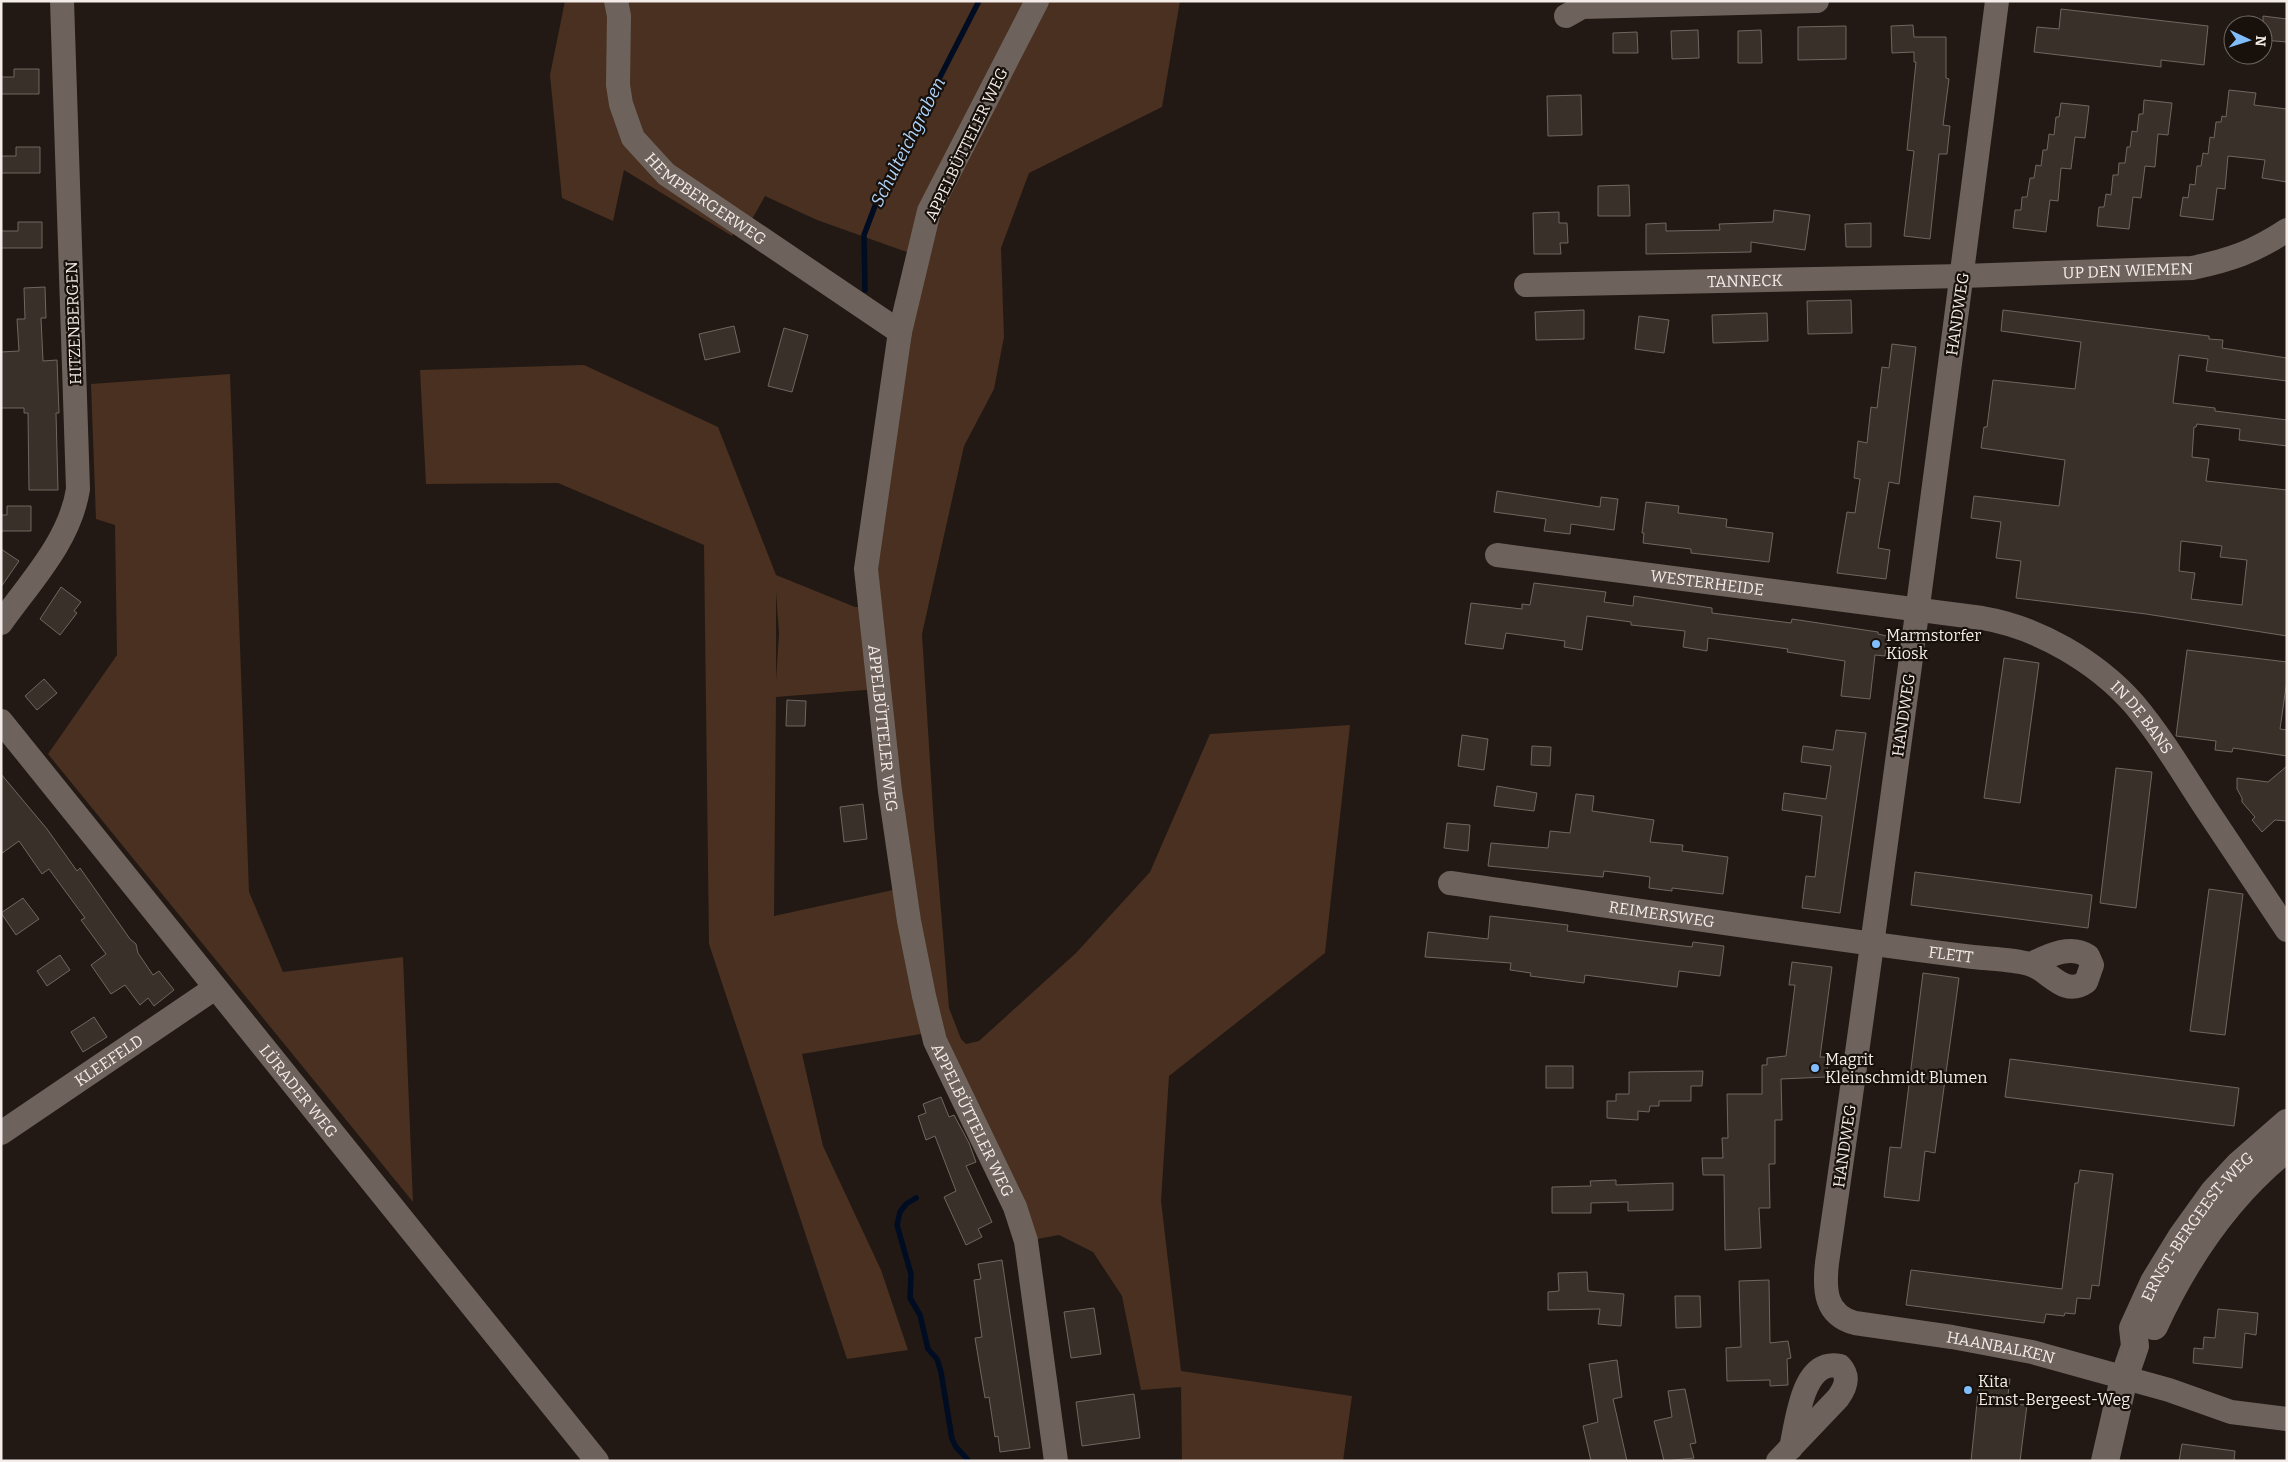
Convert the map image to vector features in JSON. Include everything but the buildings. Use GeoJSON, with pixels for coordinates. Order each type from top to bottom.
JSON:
{"type":"FeatureCollection","features":[{"type":"Feature","properties":{"kind":"street","name":"HITZENBERGEN"},"geometry":{"type":"LineString","coordinates":[[1,624],[55,547],[73,513],[78,489],[62,1]]}},
{"type":"Feature","properties":{"kind":"street","name":"HEMPBERGERWEG"},"geometry":{"type":"LineString","coordinates":[[616,1],[620,16],[618,85],[621,104],[633,138],[666,174],[900,332]]}},
{"type":"Feature","properties":{"kind":"street","name":"APPELBÜTTELER WEG"},"geometry":{"type":"LineString","coordinates":[[1037,1],[929,211],[900,332],[866,569],[890,791],[909,921],[933,1032],[1015,1207],[1026,1241],[1056,1461]]}},
{"type":"Feature","properties":{"kind":"street"},"geometry":{"type":"LineString","coordinates":[[1566,16],[1582,7],[1816,1]]}},
{"type":"Feature","properties":{"kind":"street","name":"HANDWEG"},"geometry":{"type":"LineString","coordinates":[[1832,1309],[1826,1293],[1825,1278],[1873,944],[1963,276],[1997,1]]}},
{"type":"Feature","properties":{"kind":"street","name":"UP DEN WIEMEN"},"geometry":{"type":"LineString","coordinates":[[1963,276],[2192,268],[2228,260],[2262,247],[2287,230]]}},
{"type":"Feature","properties":{"kind":"street","name":"TANNECK"},"geometry":{"type":"LineString","coordinates":[[1526,285],[1963,276]]}},
{"type":"Feature","properties":{"kind":"street","name":"WESTERHEIDE"},"geometry":{"type":"LineString","coordinates":[[1497,555],[1917,610]]}},
{"type":"Feature","properties":{"kind":"street","name":"IN DE BANS"},"geometry":{"type":"LineString","coordinates":[[1917,610],[2006,622],[2052,643],[2077,657],[2118,688],[2147,721],[2287,930]]}},
{"type":"Feature","properties":{"kind":"street","name":"LÜRADER WEG"},"geometry":{"type":"LineString","coordinates":[[1,721],[597,1461]]}},
{"type":"Feature","properties":{"kind":"street","name":"REIMERSWEG"},"geometry":{"type":"LineString","coordinates":[[1450,883],[1873,944]]}},
{"type":"Feature","properties":{"kind":"street","name":"FLETT"},"geometry":{"type":"LineString","coordinates":[[1873,944],[2031,964]]}},
{"type":"Feature","properties":{"kind":"street","name":"KLEEFELD"},"geometry":{"type":"LineString","coordinates":[[1,1133],[215,988]]}},
{"type":"Feature","properties":{"kind":"street","name":"ERNST-BERGEEST-WEG"},"geometry":{"type":"LineString","coordinates":[[2105,1461],[2124,1378],[2134,1346],[2133,1328],[2154,1282],[2181,1238],[2214,1192],[2239,1165],[2287,1123]]}},
{"type":"Feature","properties":{"kind":"street","name":"ERNST-BERGEEST-WEG"},"geometry":{"type":"LineString","coordinates":[[2134,1346],[2149,1335],[2179,1276],[2213,1225],[2255,1177],[2287,1148]]}},
{"type":"Feature","properties":{"kind":"street","name":"HAANBALKEN"},"geometry":{"type":"LineString","coordinates":[[1832,1309],[1848,1321],[1855,1323],[2002,1346],[2062,1360],[2169,1390],[2231,1412],[2287,1419]]}},
{"type":"Feature","properties":{"kind":"shaded area"},"geometry":{"type":"Polygon","coordinates":[[[565,1],[1180,1],[1162,107],[1029,173],[1001,248],[1004,337],[994,389],[964,446],[922,634],[934,825],[949,1008],[961,1039],[966,1044],[979,1041],[1076,953],[1150,872],[1210,734],[1350,725],[1325,953],[1169,1076],[1161,1201],[1181,1371],[1352,1396],[1343,1461],[1182,1461],[1181,1387],[1141,1390],[1122,1296],[1093,1252],[1059,1235],[1026,1241],[933,1032],[802,1054],[823,1146],[881,1270],[908,1350],[847,1359],[709,944],[704,545],[558,483],[426,484],[420,370],[584,365],[718,427],[776,575],[855,607],[870,607],[918,256],[817,220],[765,196],[747,228],[740,224],[732,236],[624,170],[613,221],[562,198],[550,75],[565,1]],[[776,591],[776,680],[779,634],[776,591]],[[878,689],[776,697],[774,916],[902,888],[878,689]]]}},
{"type":"Feature","properties":{"kind":"shaded area"},"geometry":{"type":"Polygon","coordinates":[[[230,374],[249,892],[283,972],[403,957],[413,1202],[48,754],[117,655],[115,525],[96,519],[91,384],[230,374]]]}},
{"type":"Feature","properties":{"kind":"waterway","name":"Schulteichgraben"},"geometry":{"type":"LineString","coordinates":[[865,290],[864,235],[878,198],[979,1]]}},
{"type":"Feature","properties":{"kind":"waterway","name":"Schulteichgraben"},"geometry":{"type":"LineString","coordinates":[[916,1198],[906,1204],[900,1212],[897,1225],[911,1274],[910,1298],[920,1315],[928,1349],[937,1359],[941,1372],[952,1439],[956,1447],[969,1461]]}},
{"type":"Feature","properties":{"kind":"place","name":"Marmstorfer Kiosk"},"geometry":{"type":"Point","coordinates":[1876,644]}},
{"type":"Feature","properties":{"kind":"place","name":"Magrit Kleinschmidt Blumen"},"geometry":{"type":"Point","coordinates":[1815,1068]}},
{"type":"Feature","properties":{"kind":"place","name":"Kita Ernst-Bergeest-Weg"},"geometry":{"type":"Point","coordinates":[1968,1390]}}]}
